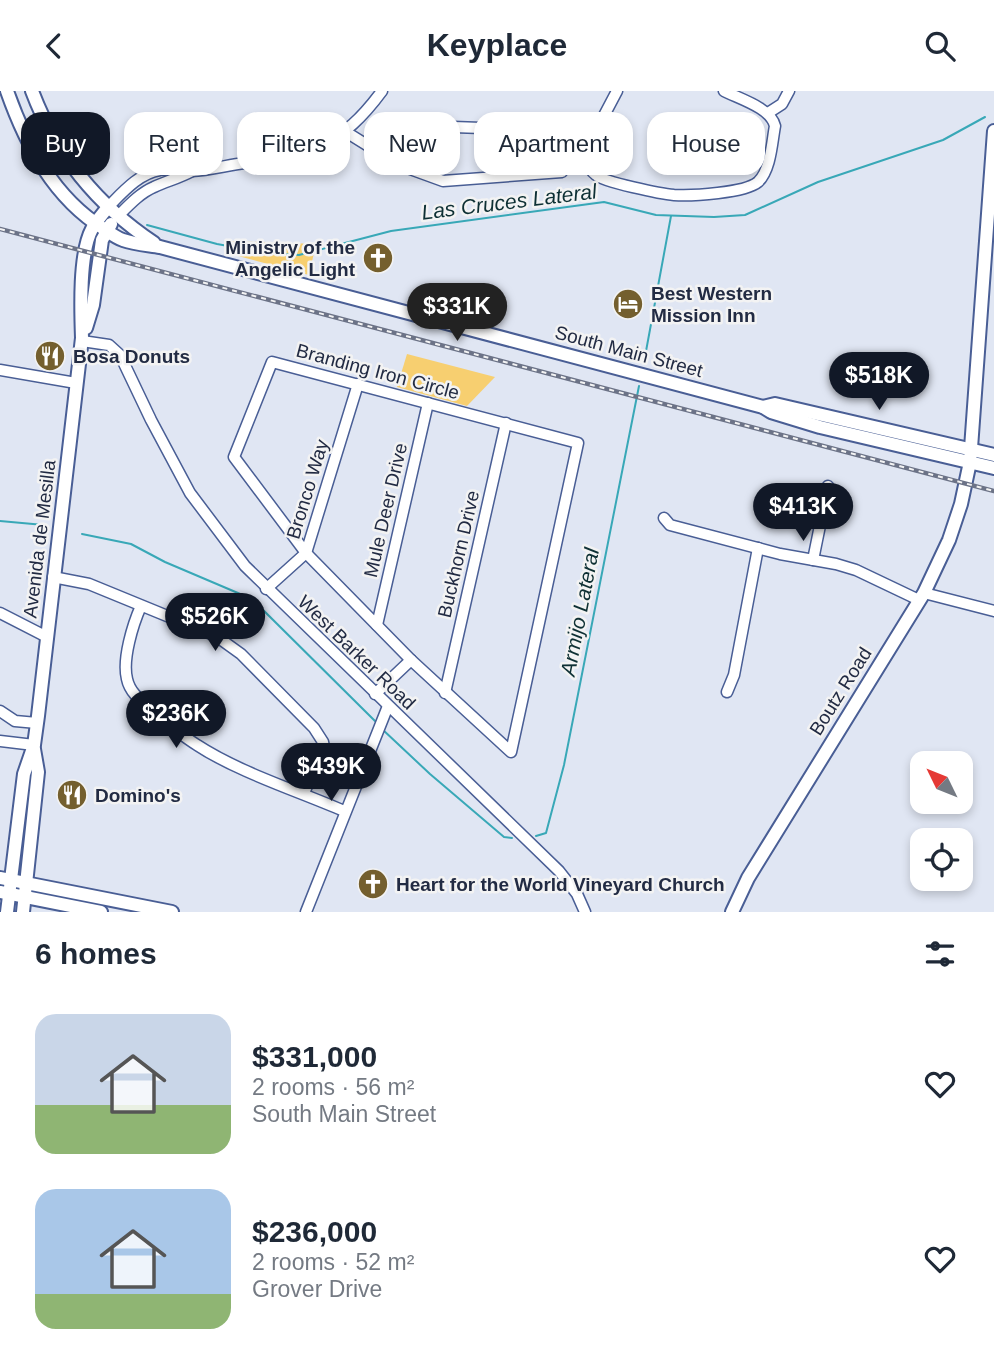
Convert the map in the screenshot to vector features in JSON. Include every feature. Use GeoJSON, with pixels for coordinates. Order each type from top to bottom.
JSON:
{"type":"FeatureCollection","features":[{"type":"Feature","properties":{"kind":"main road","name":"South Main Street"},"geometry":{"type":"LineString","coordinates":[[7,91],[21,126]]}},
{"type":"Feature","properties":{"kind":"main road","name":"South Main Street"},"geometry":{"type":"LineString","coordinates":[[32,91],[41,112]]}},
{"type":"Feature","properties":{"kind":"main road","name":"Boutz Road"},"geometry":{"type":"LineString","coordinates":[[732,912],[748,878],[921,596],[949,540],[966,484],[971,456],[994,131]]}},
{"type":"Feature","properties":{"kind":"main road","name":"South Main Street"},"geometry":{"type":"LineString","coordinates":[[48,175],[77,209],[122,240],[160,247],[764,407],[771,412],[820,427],[971,456],[994,455]]}},
{"type":"Feature","properties":{"kind":"main road","name":"South Main Street"},"geometry":{"type":"LineString","coordinates":[[78,175],[92,193],[160,247]]}},
{"type":"Feature","properties":{"kind":"main road","name":"Avenida de Mesilla"},"geometry":{"type":"LineString","coordinates":[[7,912],[5,886],[24,774],[34,745],[37,723],[82,339],[81,303],[86,252],[91,230],[101,227],[113,211]]}},
{"type":"Feature","properties":{"kind":"main road","name":"South Main Street"},"geometry":{"type":"LineString","coordinates":[[971,456],[994,468]]}},
{"type":"Feature","properties":{"kind":"main road","name":"Avenida de Mesilla"},"geometry":{"type":"LineString","coordinates":[[23,912],[38,772],[34,745]]}},
{"type":"Feature","properties":{"kind":"main road"},"geometry":{"type":"LineString","coordinates":[[5,886],[172,912]]}},
{"type":"Feature","properties":{"kind":"main road"},"geometry":{"type":"LineString","coordinates":[[26,890],[101,912]]}},
{"type":"Feature","properties":{"kind":"street"},"geometry":{"type":"LineString","coordinates":[[350,127],[382,91]]}},
{"type":"Feature","properties":{"kind":"street"},"geometry":{"type":"LineString","coordinates":[[617,91],[588,146],[587,162],[601,179],[669,194],[745,189],[758,182],[765,171],[775,126],[768,113],[724,91]]}},
{"type":"Feature","properties":{"kind":"street"},"geometry":{"type":"LineString","coordinates":[[768,113],[782,104],[789,91]]}},
{"type":"Feature","properties":{"kind":"street"},"geometry":{"type":"LineString","coordinates":[[425,127],[571,131],[577,133],[580,139],[562,172],[443,181],[399,165],[425,127]]}},
{"type":"Feature","properties":{"kind":"street"},"geometry":{"type":"LineString","coordinates":[[113,211],[126,189],[150,175]]}},
{"type":"Feature","properties":{"kind":"street"},"geometry":{"type":"LineString","coordinates":[[113,211],[154,187],[185,175]]}},
{"type":"Feature","properties":{"kind":"street","name":"West Barker Road"},"geometry":{"type":"LineString","coordinates":[[82,339],[109,345],[120,355],[190,493],[226,543],[267,589],[559,871],[577,894],[585,912]]}},
{"type":"Feature","properties":{"kind":"street","name":"Branding Iron Circle"},"geometry":{"type":"LineString","coordinates":[[272,362],[358,384],[578,443],[511,753],[411,660],[306,553],[234,457],[272,362]]}},
{"type":"Feature","properties":{"kind":"street"},"geometry":{"type":"LineString","coordinates":[[0,370],[76,383]]}},
{"type":"Feature","properties":{"kind":"street","name":"Bronco Way"},"geometry":{"type":"LineString","coordinates":[[267,589],[306,553],[358,384]]}},
{"type":"Feature","properties":{"kind":"street","name":"Mule Deer Drive"},"geometry":{"type":"LineString","coordinates":[[377,625],[428,403]]}},
{"type":"Feature","properties":{"kind":"street","name":"Buckhorn Drive"},"geometry":{"type":"LineString","coordinates":[[445,693],[506,423]]}},
{"type":"Feature","properties":{"kind":"street"},"geometry":{"type":"LineString","coordinates":[[813,560],[828,486]]}},
{"type":"Feature","properties":{"kind":"street"},"geometry":{"type":"LineString","coordinates":[[664,518],[670,525],[856,571],[921,596],[994,611]]}},
{"type":"Feature","properties":{"kind":"street"},"geometry":{"type":"LineString","coordinates":[[727,692],[734,675],[758,548]]}},
{"type":"Feature","properties":{"kind":"street"},"geometry":{"type":"LineString","coordinates":[[53,577],[89,584],[216,636],[241,654],[314,728],[323,742],[324,747],[304,793]]}},
{"type":"Feature","properties":{"kind":"street"},"geometry":{"type":"LineString","coordinates":[[141,606],[127,656],[127,679],[136,697],[199,747],[225,761],[344,811]]}},
{"type":"Feature","properties":{"kind":"street"},"geometry":{"type":"LineString","coordinates":[[0,613],[47,637]]}},
{"type":"Feature","properties":{"kind":"street"},"geometry":{"type":"LineString","coordinates":[[375,694],[411,660]]}},
{"type":"Feature","properties":{"kind":"street"},"geometry":{"type":"LineString","coordinates":[[306,912],[387,706]]}},
{"type":"Feature","properties":{"kind":"street"},"geometry":{"type":"LineString","coordinates":[[0,711],[15,721],[37,723]]}},
{"type":"Feature","properties":{"kind":"street"},"geometry":{"type":"LineString","coordinates":[[0,741],[34,745]]}},
{"type":"Feature","properties":{"kind":"shaded area"},"geometry":{"type":"Polygon","coordinates":[[[230,241],[316,244],[309,275],[227,253],[230,241]]]}},
{"type":"Feature","properties":{"kind":"shaded area"},"geometry":{"type":"Polygon","coordinates":[[[407,354],[495,377],[467,406],[397,387],[407,354]]]}},
{"type":"Feature","properties":{"kind":"waterway","name":"Las Cruces Lateral"},"geometry":{"type":"LineString","coordinates":[[147,225],[217,244],[267,253],[299,255],[391,231],[604,202],[656,215],[745,215],[818,182],[943,140],[985,117]]}},
{"type":"Feature","properties":{"kind":"waterway","name":"Armijo Lateral"},"geometry":{"type":"LineString","coordinates":[[644,362],[671,216]]}},
{"type":"Feature","properties":{"kind":"waterway","name":"Armijo Lateral"},"geometry":{"type":"LineString","coordinates":[[536,836],[546,833],[564,765],[639,386]]}},
{"type":"Feature","properties":{"kind":"waterway","name":"Armijo Lateral"},"geometry":{"type":"LineString","coordinates":[[0,521],[44,525]]}},
{"type":"Feature","properties":{"kind":"waterway","name":"Armijo Lateral"},"geometry":{"type":"LineString","coordinates":[[82,534],[131,544],[165,562],[252,599],[375,721]]}},
{"type":"Feature","properties":{"kind":"waterway","name":"Armijo Lateral"},"geometry":{"type":"LineString","coordinates":[[382,729],[504,837],[512,838]]}},
{"type":"Feature","properties":{"kind":"railway"},"geometry":{"type":"LineString","coordinates":[[0,229],[994,491]]}},
{"type":"Feature","properties":{"kind":"place","name":"Ministry of the Angelic Light"},"geometry":{"type":"Point","coordinates":[378,258]}},
{"type":"Feature","properties":{"kind":"place","name":"Best Western Mission Inn"},"geometry":{"type":"Point","coordinates":[628,304]}},
{"type":"Feature","properties":{"kind":"place","name":"Bosa Donuts"},"geometry":{"type":"Point","coordinates":[50,356]}},
{"type":"Feature","properties":{"kind":"place","name":"Domino's"},"geometry":{"type":"Point","coordinates":[72,795]}},
{"type":"Feature","properties":{"kind":"place","name":"Heart for the World Vineyard Church"},"geometry":{"type":"Point","coordinates":[373,884]}}]}
